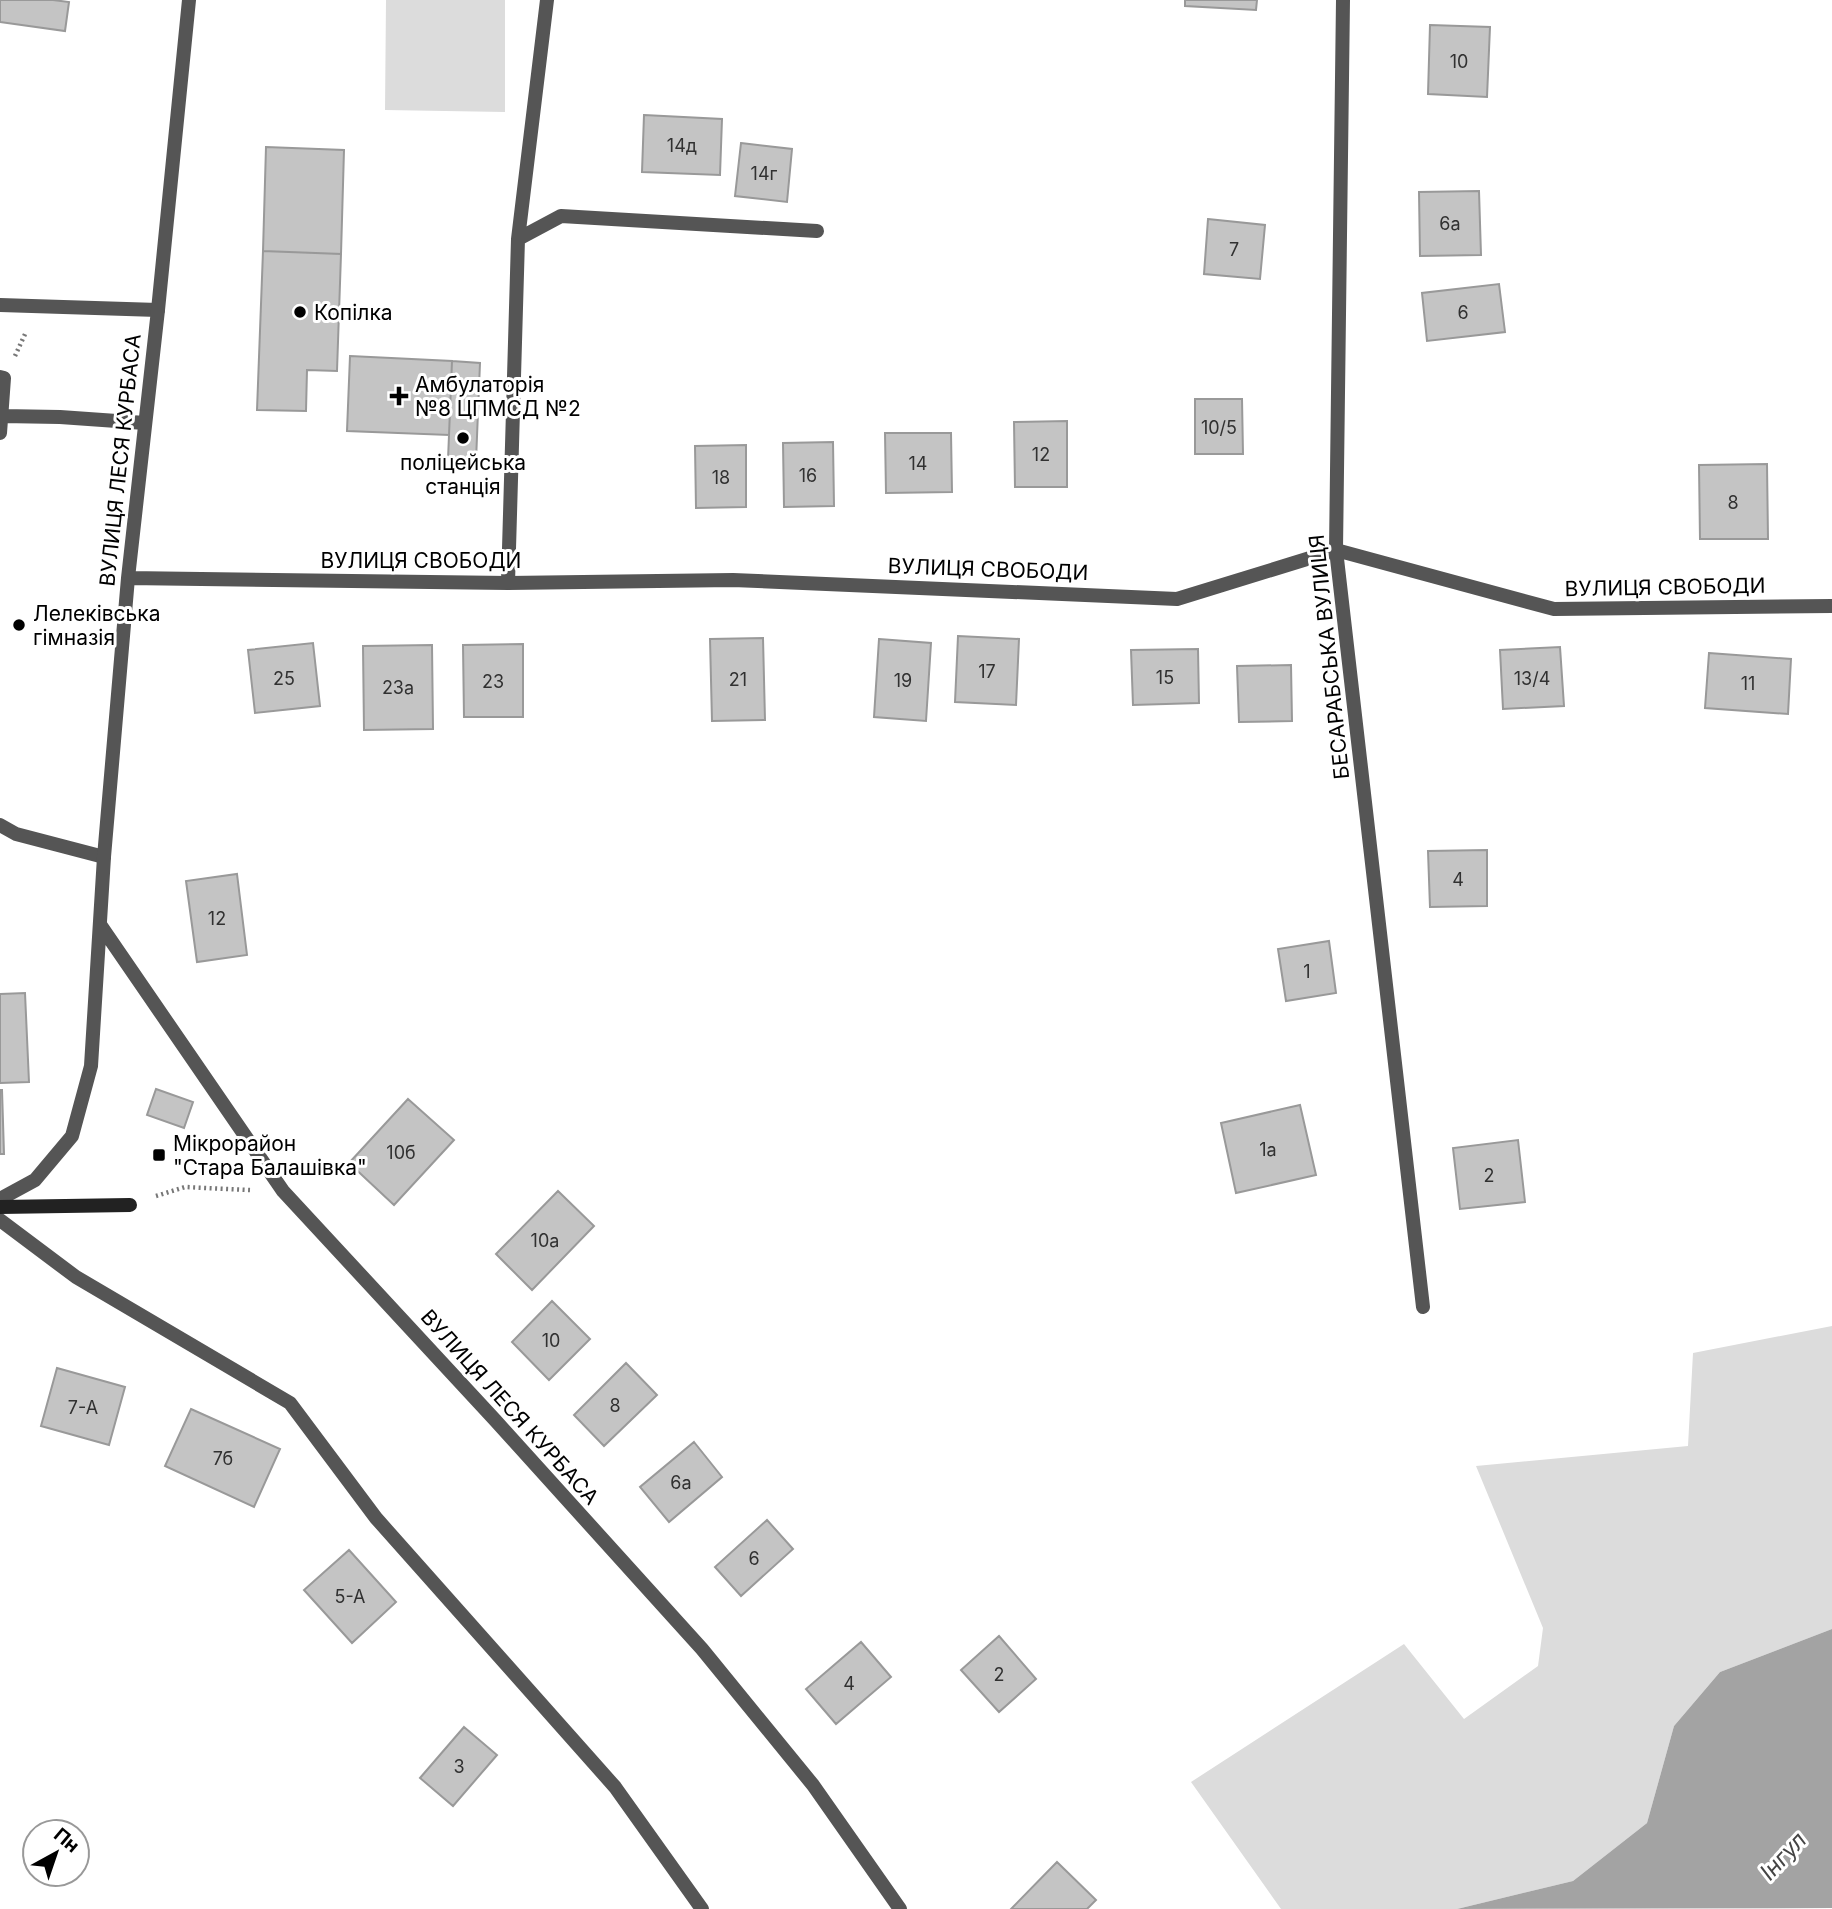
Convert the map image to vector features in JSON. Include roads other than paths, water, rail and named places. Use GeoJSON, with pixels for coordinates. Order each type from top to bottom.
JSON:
{"type":"FeatureCollection","features":[{"type":"Feature","properties":{"kind":"street","name":"ВУЛИЦЯ ЛЕСЯ КУРБАСА"},"geometry":{"type":"LineString","coordinates":[[0,1199],[35,1180],[72,1136],[91,1066],[104,857],[128,578],[159,310],[189,0]]}},
{"type":"Feature","properties":{"kind":"street"},"geometry":{"type":"LineString","coordinates":[[508,583],[518,239],[547,0]]}},
{"type":"Feature","properties":{"kind":"street","name":"БЕСАРАБСЬКА ВУЛИЦЯ"},"geometry":{"type":"LineString","coordinates":[[1343,0],[1336,550],[1423,1307]]}},
{"type":"Feature","properties":{"kind":"street"},"geometry":{"type":"LineString","coordinates":[[518,239],[561,216],[817,231]]}},
{"type":"Feature","properties":{"kind":"street"},"geometry":{"type":"LineString","coordinates":[[0,305],[159,310]]}},
{"type":"Feature","properties":{"kind":"street"},"geometry":{"type":"LineString","coordinates":[[0,433],[2,378]]}},
{"type":"Feature","properties":{"kind":"street"},"geometry":{"type":"LineString","coordinates":[[2,415],[145,423]]}},
{"type":"Feature","properties":{"kind":"street","name":"ВУЛИЦЯ СВОБОДИ"},"geometry":{"type":"LineString","coordinates":[[128,578],[508,583],[733,579],[1177,599],[1336,550],[1554,609],[1832,606]]}},
{"type":"Feature","properties":{"kind":"street"},"geometry":{"type":"LineString","coordinates":[[0,825],[16,834],[104,857]]}},
{"type":"Feature","properties":{"kind":"street","name":"ВУЛИЦЯ ЛЕСЯ КУРБАСА"},"geometry":{"type":"LineString","coordinates":[[100,926],[283,1191],[702,1649],[813,1785],[900,1909]]}},
{"type":"Feature","properties":{"kind":"street"},"geometry":{"type":"LineString","coordinates":[[0,1207],[130,1205]]}},
{"type":"Feature","properties":{"kind":"street"},"geometry":{"type":"LineString","coordinates":[[0,1220],[76,1277],[290,1404],[376,1518],[615,1787],[702,1909]]}},
{"type":"Feature","properties":{"kind":"water","name":"Інгул"},"geometry":{"type":"Polygon","coordinates":[[[1832,1629],[1832,1908],[1457,1909],[1573,1881],[1647,1823],[1674,1726],[1720,1672],[1832,1629]]]}},
{"type":"Feature","properties":{"kind":"place","name":"Копілка"},"geometry":{"type":"Point","coordinates":[300,312]}},
{"type":"Feature","properties":{"kind":"place","name":"Амбулаторія №8 ЦПМСД №2"},"geometry":{"type":"Point","coordinates":[399,396]}},
{"type":"Feature","properties":{"kind":"place","name":"поліцейська станція"},"geometry":{"type":"Point","coordinates":[463,438]}},
{"type":"Feature","properties":{"kind":"place","name":"Лелеківська гімназія"},"geometry":{"type":"Point","coordinates":[19,625]}},
{"type":"Feature","properties":{"kind":"place","name":"Мікрорайон \"Стара Балашівка\""},"geometry":{"type":"Point","coordinates":[159,1155]}}]}
